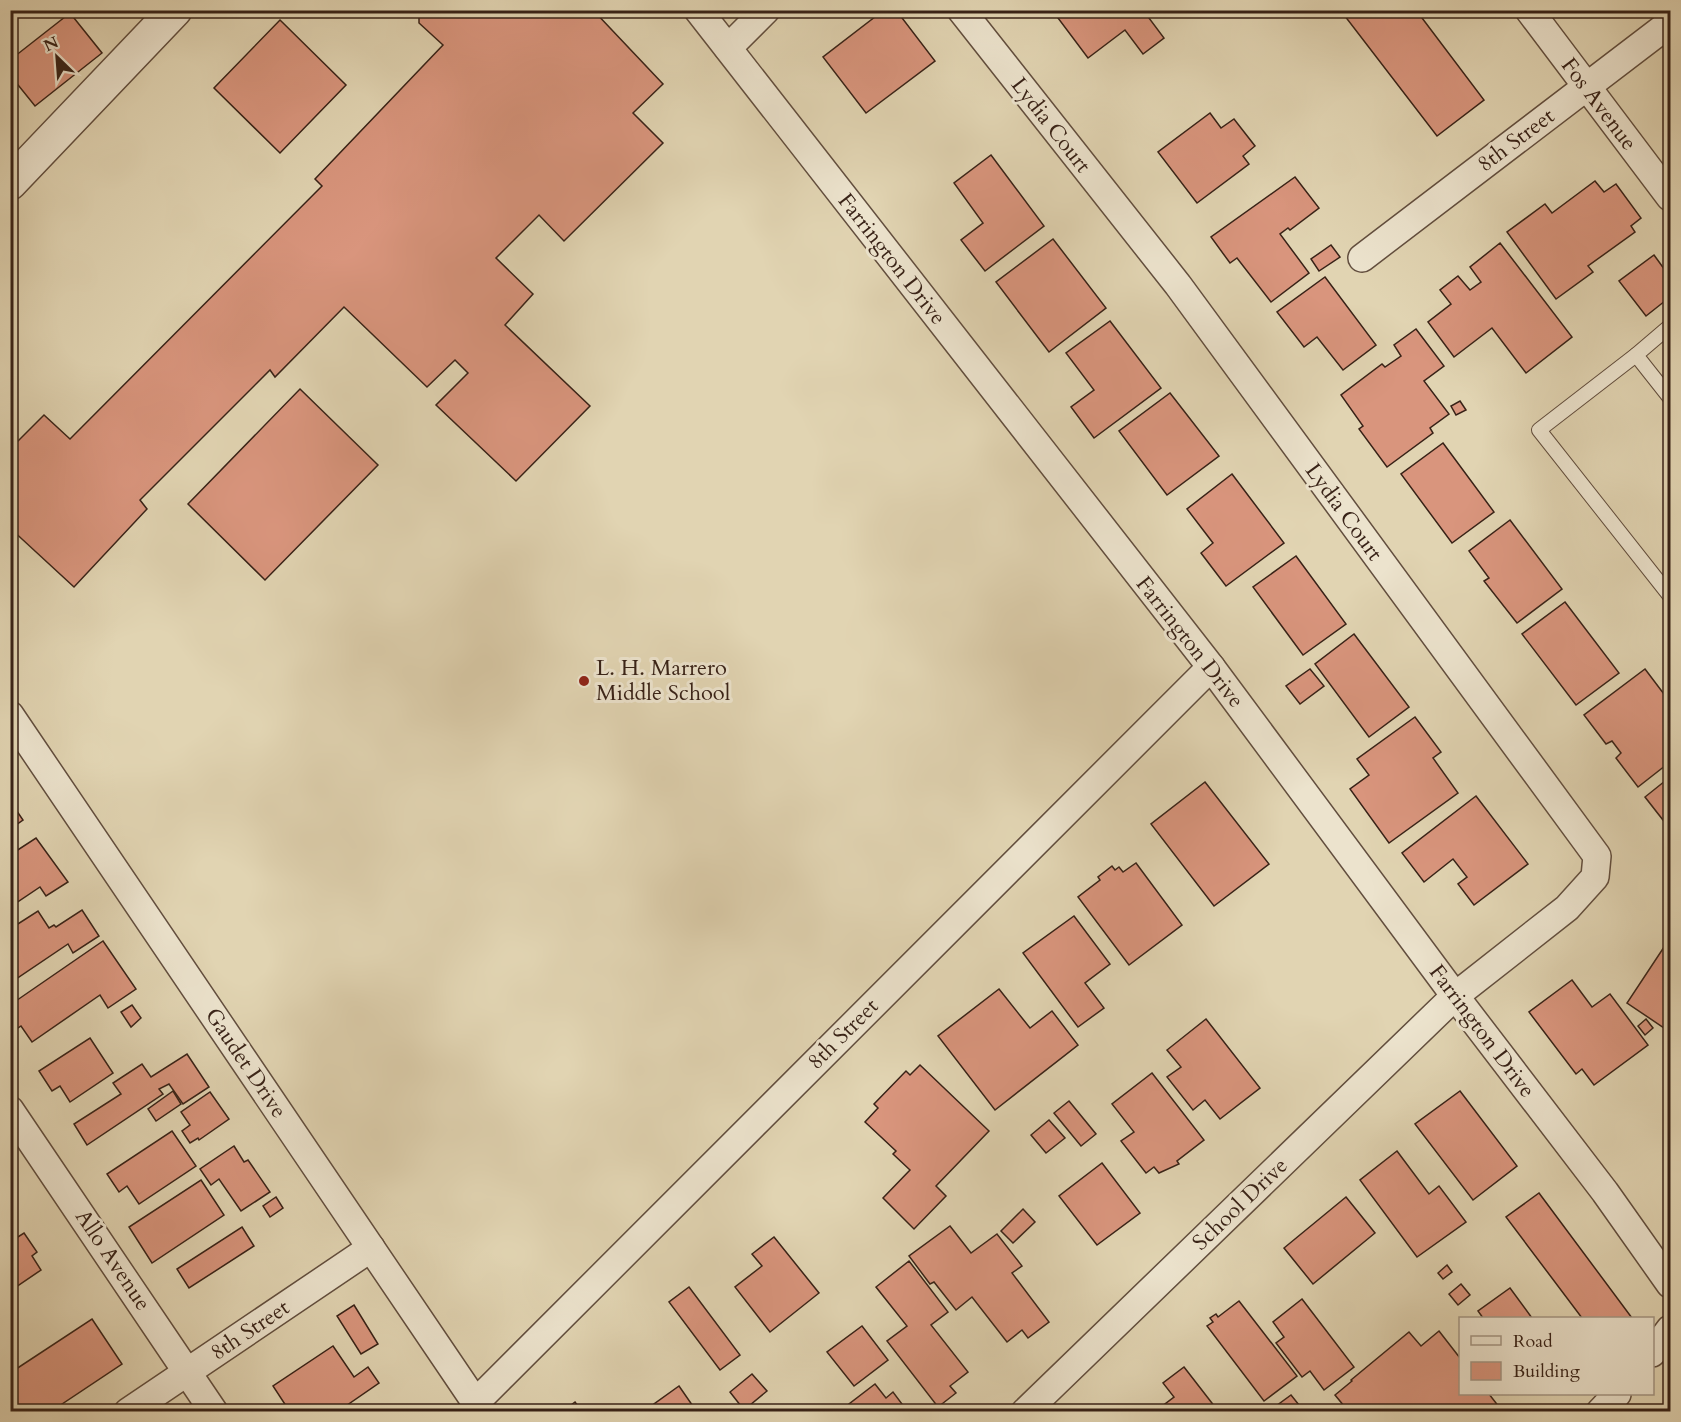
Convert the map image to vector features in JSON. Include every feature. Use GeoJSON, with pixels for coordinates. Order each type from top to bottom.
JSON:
{"type":"FeatureCollection","features":[{"type":"Feature","properties":{"kind":"street"},"geometry":{"type":"LineString","coordinates":[[14,173],[175,10]]}},
{"type":"Feature","properties":{"kind":"street","name":"Farrington Drive"},"geometry":{"type":"LineString","coordinates":[[698,10],[1210,667],[1455,996],[1605,1192],[1671,1284]]}},
{"type":"Feature","properties":{"kind":"street"},"geometry":{"type":"LineString","coordinates":[[728,48],[766,10]]}},
{"type":"Feature","properties":{"kind":"street","name":"Lydia Court"},"geometry":{"type":"LineString","coordinates":[[961,10],[1178,285],[1597,856],[1595,877],[1568,908],[1455,996]]}},
{"type":"Feature","properties":{"kind":"street","name":"Fos Avenue"},"geometry":{"type":"LineString","coordinates":[[1529,10],[1671,197]]}},
{"type":"Feature","properties":{"kind":"street","name":"8th Street"},"geometry":{"type":"LineString","coordinates":[[1362,258],[1671,23]]}},
{"type":"Feature","properties":{"kind":"street","name":"8th Street"},"geometry":{"type":"LineString","coordinates":[[479,1407],[1210,667]]}},
{"type":"Feature","properties":{"kind":"street","name":"Gaudet Drive"},"geometry":{"type":"LineString","coordinates":[[10,715],[479,1407]]}},
{"type":"Feature","properties":{"kind":"street","name":"School Drive"},"geometry":{"type":"LineString","coordinates":[[1025,1412],[1455,996]]}},
{"type":"Feature","properties":{"kind":"street","name":"Allo Avenue"},"geometry":{"type":"LineString","coordinates":[[10,1110],[214,1412]]}},
{"type":"Feature","properties":{"kind":"street","name":"8th Street"},"geometry":{"type":"LineString","coordinates":[[128,1412],[370,1248]]}},
{"type":"Feature","properties":{"kind":"street"},"geometry":{"type":"LineString","coordinates":[[1654,1352],[1671,1329]]}},
{"type":"Feature","properties":{"kind":"street"},"geometry":{"type":"LineString","coordinates":[[1600,1412],[1616,1395]]}},
{"type":"Feature","properties":{"kind":"lane"},"geometry":{"type":"LineString","coordinates":[[1671,326],[1539,430],[1671,596]]}},
{"type":"Feature","properties":{"kind":"lane"},"geometry":{"type":"LineString","coordinates":[[1636,355],[1671,398]]}},
{"type":"Feature","properties":{"kind":"building"},"geometry":{"type":"Polygon","coordinates":[[[419,10],[593,10],[663,84],[633,113],[663,143],[564,241],[539,215],[496,258],[533,294],[505,325],[590,406],[516,481],[436,405],[468,373],[455,360],[427,387],[344,307],[275,377],[270,370],[140,500],[147,509],[74,587],[10,528],[10,449],[44,415],[70,439],[322,186],[315,179],[443,45],[419,23],[419,10]]]}},
{"type":"Feature","properties":{"kind":"building"},"geometry":{"type":"Polygon","coordinates":[[[884,10],[896,10],[935,61],[866,113],[823,57],[884,10]]]}},
{"type":"Feature","properties":{"kind":"building"},"geometry":{"type":"Polygon","coordinates":[[[1052,10],[1143,10],[1164,38],[1143,54],[1125,30],[1088,58],[1052,10]]]}},
{"type":"Feature","properties":{"kind":"building"},"geometry":{"type":"Polygon","coordinates":[[[1416,10],[1484,100],[1437,136],[1341,11],[1416,10]]]}},
{"type":"Feature","properties":{"kind":"building"},"geometry":{"type":"Polygon","coordinates":[[[70,13],[102,53],[35,106],[10,75],[10,60],[70,13]]]}},
{"type":"Feature","properties":{"kind":"building"},"geometry":{"type":"Polygon","coordinates":[[[280,20],[346,85],[280,153],[214,88],[280,20]]]}},
{"type":"Feature","properties":{"kind":"building"},"geometry":{"type":"Polygon","coordinates":[[[1210,113],[1221,128],[1234,119],[1255,146],[1243,156],[1249,164],[1197,203],[1158,152],[1210,113]]]}},
{"type":"Feature","properties":{"kind":"building"},"geometry":{"type":"Polygon","coordinates":[[[991,155],[1044,226],[985,271],[961,240],[983,223],[954,183],[991,155]]]}},
{"type":"Feature","properties":{"kind":"building"},"geometry":{"type":"Polygon","coordinates":[[[1295,177],[1319,208],[1290,230],[1288,228],[1280,234],[1309,273],[1271,302],[1237,258],[1230,263],[1211,237],[1295,177]]]}},
{"type":"Feature","properties":{"kind":"building"},"geometry":{"type":"Polygon","coordinates":[[[1595,181],[1604,192],[1616,184],[1641,218],[1631,226],[1635,232],[1588,266],[1593,272],[1556,299],[1507,232],[1545,204],[1552,213],[1595,181]]]}},
{"type":"Feature","properties":{"kind":"building"},"geometry":{"type":"Polygon","coordinates":[[[1053,239],[1106,308],[1049,352],[996,282],[1053,239]]]}},
{"type":"Feature","properties":{"kind":"building"},"geometry":{"type":"Polygon","coordinates":[[[1500,243],[1572,337],[1526,373],[1492,328],[1454,357],[1428,322],[1451,304],[1440,290],[1458,276],[1470,290],[1481,282],[1470,267],[1500,243]]]}},
{"type":"Feature","properties":{"kind":"building"},"geometry":{"type":"Polygon","coordinates":[[[1331,245],[1340,257],[1319,271],[1311,259],[1331,245]]]}},
{"type":"Feature","properties":{"kind":"building"},"geometry":{"type":"Polygon","coordinates":[[[1654,255],[1670,277],[1670,297],[1646,316],[1619,281],[1654,255]]]}},
{"type":"Feature","properties":{"kind":"building"},"geometry":{"type":"Polygon","coordinates":[[[1325,277],[1376,345],[1343,370],[1317,337],[1304,347],[1277,312],[1325,277]]]}},
{"type":"Feature","properties":{"kind":"building"},"geometry":{"type":"Polygon","coordinates":[[[1110,321],[1161,388],[1094,438],[1071,407],[1094,390],[1066,353],[1110,321]]]}},
{"type":"Feature","properties":{"kind":"building"},"geometry":{"type":"Polygon","coordinates":[[[1416,329],[1444,366],[1424,381],[1449,414],[1430,428],[1433,433],[1387,467],[1359,429],[1363,426],[1341,395],[1382,364],[1385,367],[1401,356],[1394,345],[1416,329]]]}},
{"type":"Feature","properties":{"kind":"building"},"geometry":{"type":"Polygon","coordinates":[[[300,389],[378,465],[265,580],[188,504],[300,389]]]}},
{"type":"Feature","properties":{"kind":"building"},"geometry":{"type":"Polygon","coordinates":[[[1170,393],[1219,456],[1167,495],[1119,431],[1170,393]]]}},
{"type":"Feature","properties":{"kind":"building"},"geometry":{"type":"Polygon","coordinates":[[[1460,401],[1466,410],[1456,415],[1451,406],[1460,401]]]}},
{"type":"Feature","properties":{"kind":"building"},"geometry":{"type":"Polygon","coordinates":[[[1443,443],[1494,512],[1452,543],[1401,474],[1443,443]]]}},
{"type":"Feature","properties":{"kind":"building"},"geometry":{"type":"Polygon","coordinates":[[[1232,474],[1284,543],[1226,586],[1201,553],[1213,543],[1187,509],[1232,474]]]}},
{"type":"Feature","properties":{"kind":"building"},"geometry":{"type":"Polygon","coordinates":[[[1510,520],[1562,589],[1517,623],[1484,581],[1489,578],[1469,551],[1510,520]]]}},
{"type":"Feature","properties":{"kind":"building"},"geometry":{"type":"Polygon","coordinates":[[[1296,556],[1346,624],[1303,655],[1253,587],[1296,556]]]}},
{"type":"Feature","properties":{"kind":"building"},"geometry":{"type":"Polygon","coordinates":[[[1565,602],[1619,673],[1576,705],[1522,634],[1565,602]]]}},
{"type":"Feature","properties":{"kind":"building"},"geometry":{"type":"Polygon","coordinates":[[[1354,634],[1409,707],[1369,737],[1315,664],[1354,634]]]}},
{"type":"Feature","properties":{"kind":"building"},"geometry":{"type":"Polygon","coordinates":[[[1310,669],[1324,686],[1300,704],[1286,686],[1310,669]]]}},
{"type":"Feature","properties":{"kind":"building"},"geometry":{"type":"Polygon","coordinates":[[[1645,669],[1670,702],[1670,762],[1638,787],[1616,758],[1621,753],[1612,741],[1606,744],[1584,715],[1645,669]]]}},
{"type":"Feature","properties":{"kind":"building"},"geometry":{"type":"Polygon","coordinates":[[[1415,717],[1441,752],[1433,758],[1458,793],[1389,843],[1350,789],[1369,775],[1357,759],[1415,717]]]}},
{"type":"Feature","properties":{"kind":"building"},"geometry":{"type":"Polygon","coordinates":[[[1670,777],[1670,829],[1645,797],[1670,777]]]}},
{"type":"Feature","properties":{"kind":"building"},"geometry":{"type":"Polygon","coordinates":[[[1205,782],[1269,864],[1214,906],[1151,824],[1205,782]]]}},
{"type":"Feature","properties":{"kind":"building"},"geometry":{"type":"Polygon","coordinates":[[[1476,796],[1528,864],[1474,905],[1458,884],[1467,877],[1453,859],[1424,882],[1402,853],[1476,796]]]}},
{"type":"Feature","properties":{"kind":"building"},"geometry":{"type":"Polygon","coordinates":[[[10,801],[23,820],[10,829],[10,801]]]}},
{"type":"Feature","properties":{"kind":"building"},"geometry":{"type":"Polygon","coordinates":[[[36,838],[68,882],[46,896],[40,887],[10,907],[10,855],[36,838]]]}},
{"type":"Feature","properties":{"kind":"building"},"geometry":{"type":"Polygon","coordinates":[[[1136,863],[1182,925],[1129,965],[1078,897],[1100,880],[1098,877],[1112,866],[1115,870],[1119,867],[1123,872],[1136,863]]]}},
{"type":"Feature","properties":{"kind":"building"},"geometry":{"type":"Polygon","coordinates":[[[82,910],[99,936],[73,953],[68,944],[10,983],[10,929],[38,911],[49,928],[54,925],[56,927],[82,910]]]}},
{"type":"Feature","properties":{"kind":"building"},"geometry":{"type":"Polygon","coordinates":[[[1670,912],[1670,934],[1664,931],[1670,912]]]}},
{"type":"Feature","properties":{"kind":"building"},"geometry":{"type":"Polygon","coordinates":[[[1074,916],[1110,964],[1085,983],[1104,1008],[1078,1027],[1023,953],[1074,916]]]}},
{"type":"Feature","properties":{"kind":"building"},"geometry":{"type":"Polygon","coordinates":[[[103,941],[136,989],[108,1008],[100,995],[32,1042],[21,1026],[12,1032],[10,1005],[103,941]]]}},
{"type":"Feature","properties":{"kind":"building"},"geometry":{"type":"Polygon","coordinates":[[[1668,941],[1670,942],[1670,1032],[1627,1003],[1668,941]]]}},
{"type":"Feature","properties":{"kind":"building"},"geometry":{"type":"Polygon","coordinates":[[[1572,980],[1592,1007],[1610,994],[1648,1045],[1594,1085],[1582,1069],[1576,1074],[1529,1012],[1572,980]]]}},
{"type":"Feature","properties":{"kind":"building"},"geometry":{"type":"Polygon","coordinates":[[[999,989],[1030,1028],[1052,1011],[1078,1045],[995,1110],[938,1036],[999,989]]]}},
{"type":"Feature","properties":{"kind":"building"},"geometry":{"type":"Polygon","coordinates":[[[132,1005],[141,1018],[131,1027],[121,1012],[132,1005]]]}},
{"type":"Feature","properties":{"kind":"building"},"geometry":{"type":"Polygon","coordinates":[[[1206,1019],[1260,1088],[1220,1119],[1205,1100],[1193,1110],[1167,1077],[1181,1067],[1167,1050],[1206,1019]]]}},
{"type":"Feature","properties":{"kind":"building"},"geometry":{"type":"Polygon","coordinates":[[[1646,1019],[1653,1028],[1645,1035],[1638,1026],[1646,1019]]]}},
{"type":"Feature","properties":{"kind":"building"},"geometry":{"type":"Polygon","coordinates":[[[90,1038],[113,1073],[70,1102],[60,1086],[52,1091],[39,1071],[90,1038]]]}},
{"type":"Feature","properties":{"kind":"building"},"geometry":{"type":"Polygon","coordinates":[[[187,1054],[209,1087],[183,1104],[169,1084],[159,1089],[163,1094],[87,1145],[74,1124],[121,1094],[113,1083],[142,1064],[151,1077],[187,1054]]]}},
{"type":"Feature","properties":{"kind":"building"},"geometry":{"type":"Polygon","coordinates":[[[920,1065],[989,1131],[936,1186],[946,1196],[914,1229],[883,1198],[910,1170],[893,1154],[896,1151],[865,1122],[878,1108],[874,1104],[906,1071],[910,1075],[920,1065]]]}},
{"type":"Feature","properties":{"kind":"building"},"geometry":{"type":"Polygon","coordinates":[[[1152,1073],[1204,1140],[1177,1161],[1179,1164],[1159,1173],[1154,1167],[1146,1173],[1121,1141],[1134,1132],[1112,1104],[1152,1073]]]}},
{"type":"Feature","properties":{"kind":"building"},"geometry":{"type":"Polygon","coordinates":[[[173,1091],[181,1104],[156,1121],[148,1109],[173,1091]]]}},
{"type":"Feature","properties":{"kind":"building"},"geometry":{"type":"Polygon","coordinates":[[[1460,1091],[1517,1166],[1473,1200],[1415,1124],[1460,1091]]]}},
{"type":"Feature","properties":{"kind":"building"},"geometry":{"type":"Polygon","coordinates":[[[210,1092],[229,1119],[199,1140],[198,1138],[190,1143],[182,1131],[190,1125],[181,1112],[210,1092]]]}},
{"type":"Feature","properties":{"kind":"building"},"geometry":{"type":"Polygon","coordinates":[[[1069,1101],[1096,1134],[1081,1146],[1054,1113],[1069,1101]]]}},
{"type":"Feature","properties":{"kind":"building"},"geometry":{"type":"Polygon","coordinates":[[[1049,1120],[1065,1138],[1046,1153],[1031,1135],[1049,1120]]]}},
{"type":"Feature","properties":{"kind":"building"},"geometry":{"type":"Polygon","coordinates":[[[172,1131],[196,1166],[139,1204],[127,1186],[119,1192],[107,1174],[172,1131]]]}},
{"type":"Feature","properties":{"kind":"building"},"geometry":{"type":"Polygon","coordinates":[[[234,1146],[244,1162],[248,1160],[270,1192],[241,1211],[219,1179],[211,1185],[200,1169],[234,1146]]]}},
{"type":"Feature","properties":{"kind":"building"},"geometry":{"type":"Polygon","coordinates":[[[1397,1151],[1429,1194],[1439,1186],[1466,1222],[1417,1257],[1360,1180],[1397,1151]]]}},
{"type":"Feature","properties":{"kind":"building"},"geometry":{"type":"Polygon","coordinates":[[[1102,1163],[1140,1213],[1097,1245],[1059,1196],[1102,1163]]]}},
{"type":"Feature","properties":{"kind":"building"},"geometry":{"type":"Polygon","coordinates":[[[201,1180],[224,1215],[152,1263],[129,1227],[201,1180]]]}},
{"type":"Feature","properties":{"kind":"building"},"geometry":{"type":"Polygon","coordinates":[[[1539,1193],[1631,1317],[1581,1317],[1506,1217],[1539,1193]]]}},
{"type":"Feature","properties":{"kind":"building"},"geometry":{"type":"Polygon","coordinates":[[[276,1197],[283,1208],[270,1217],[263,1206],[276,1197]]]}},
{"type":"Feature","properties":{"kind":"building"},"geometry":{"type":"Polygon","coordinates":[[[1346,1197],[1375,1233],[1313,1284],[1284,1248],[1346,1197]]]}},
{"type":"Feature","properties":{"kind":"building"},"geometry":{"type":"Polygon","coordinates":[[[1023,1209],[1035,1222],[1013,1243],[1001,1231],[1023,1209]]]}},
{"type":"Feature","properties":{"kind":"building"},"geometry":{"type":"Polygon","coordinates":[[[950,1226],[971,1253],[997,1234],[1022,1266],[1012,1273],[1049,1322],[1028,1338],[1022,1330],[1007,1342],[972,1297],[956,1310],[934,1282],[930,1284],[909,1256],[950,1226]]]}},
{"type":"Feature","properties":{"kind":"building"},"geometry":{"type":"Polygon","coordinates":[[[242,1227],[254,1246],[189,1288],[177,1269],[242,1227]]]}},
{"type":"Feature","properties":{"kind":"building"},"geometry":{"type":"Polygon","coordinates":[[[24,1233],[37,1252],[32,1256],[41,1270],[10,1291],[10,1242],[24,1233]]]}},
{"type":"Feature","properties":{"kind":"building"},"geometry":{"type":"Polygon","coordinates":[[[774,1237],[819,1293],[770,1332],[735,1287],[762,1266],[752,1254],[774,1237]]]}},
{"type":"Feature","properties":{"kind":"building"},"geometry":{"type":"Polygon","coordinates":[[[909,1261],[948,1312],[931,1325],[968,1372],[950,1386],[956,1393],[938,1407],[887,1341],[907,1326],[876,1287],[909,1261]]]}},
{"type":"Feature","properties":{"kind":"building"},"geometry":{"type":"Polygon","coordinates":[[[1447,1265],[1452,1272],[1443,1279],[1438,1273],[1447,1265]]]}},
{"type":"Feature","properties":{"kind":"building"},"geometry":{"type":"Polygon","coordinates":[[[1461,1284],[1470,1295],[1458,1305],[1449,1294],[1461,1284]]]}},
{"type":"Feature","properties":{"kind":"building"},"geometry":{"type":"Polygon","coordinates":[[[689,1287],[740,1355],[720,1370],[669,1302],[689,1287]]]}},
{"type":"Feature","properties":{"kind":"building"},"geometry":{"type":"Polygon","coordinates":[[[1510,1288],[1531,1317],[1482,1317],[1478,1311],[1510,1288]]]}},
{"type":"Feature","properties":{"kind":"building"},"geometry":{"type":"Polygon","coordinates":[[[1302,1299],[1354,1367],[1324,1390],[1310,1371],[1302,1377],[1276,1343],[1284,1337],[1273,1322],[1302,1299]]]}},
{"type":"Feature","properties":{"kind":"building"},"geometry":{"type":"Polygon","coordinates":[[[1239,1301],[1297,1376],[1264,1401],[1207,1326],[1213,1322],[1210,1318],[1216,1314],[1218,1317],[1239,1301]]]}},
{"type":"Feature","properties":{"kind":"building"},"geometry":{"type":"Polygon","coordinates":[[[354,1305],[378,1344],[361,1354],[337,1316],[354,1305]]]}},
{"type":"Feature","properties":{"kind":"building"},"geometry":{"type":"Polygon","coordinates":[[[92,1319],[122,1364],[50,1412],[10,1412],[10,1373],[92,1319]]]}},
{"type":"Feature","properties":{"kind":"building"},"geometry":{"type":"Polygon","coordinates":[[[862,1326],[888,1360],[854,1386],[827,1352],[862,1326]]]}},
{"type":"Feature","properties":{"kind":"building"},"geometry":{"type":"Polygon","coordinates":[[[1439,1331],[1459,1357],[1459,1395],[1490,1395],[1503,1412],[1349,1412],[1335,1395],[1409,1332],[1421,1346],[1439,1331]]]}},
{"type":"Feature","properties":{"kind":"building"},"geometry":{"type":"Polygon","coordinates":[[[333,1346],[354,1377],[368,1367],[379,1383],[337,1412],[290,1412],[273,1386],[333,1346]]]}},
{"type":"Feature","properties":{"kind":"building"},"geometry":{"type":"Polygon","coordinates":[[[1184,1367],[1215,1407],[1210,1412],[1158,1412],[1157,1410],[1174,1397],[1163,1383],[1184,1367]]]}},
{"type":"Feature","properties":{"kind":"building"},"geometry":{"type":"Polygon","coordinates":[[[752,1374],[767,1391],[744,1410],[730,1392],[752,1374]]]}},
{"type":"Feature","properties":{"kind":"building"},"geometry":{"type":"Polygon","coordinates":[[[875,1384],[886,1398],[893,1392],[908,1412],[854,1412],[849,1404],[875,1384]]]}},
{"type":"Feature","properties":{"kind":"building"},"geometry":{"type":"Polygon","coordinates":[[[679,1386],[697,1412],[660,1412],[654,1404],[679,1386]]]}},
{"type":"Feature","properties":{"kind":"building"},"geometry":{"type":"Polygon","coordinates":[[[1291,1395],[1303,1410],[1301,1412],[1274,1412],[1272,1409],[1291,1395]]]}},
{"type":"Feature","properties":{"kind":"building"},"geometry":{"type":"Polygon","coordinates":[[[575,1402],[582,1412],[562,1412],[575,1402]]]}},
{"type":"Feature","properties":{"kind":"place","name":"L. H. Marrero Middle School"},"geometry":{"type":"Point","coordinates":[584,681]}}]}
